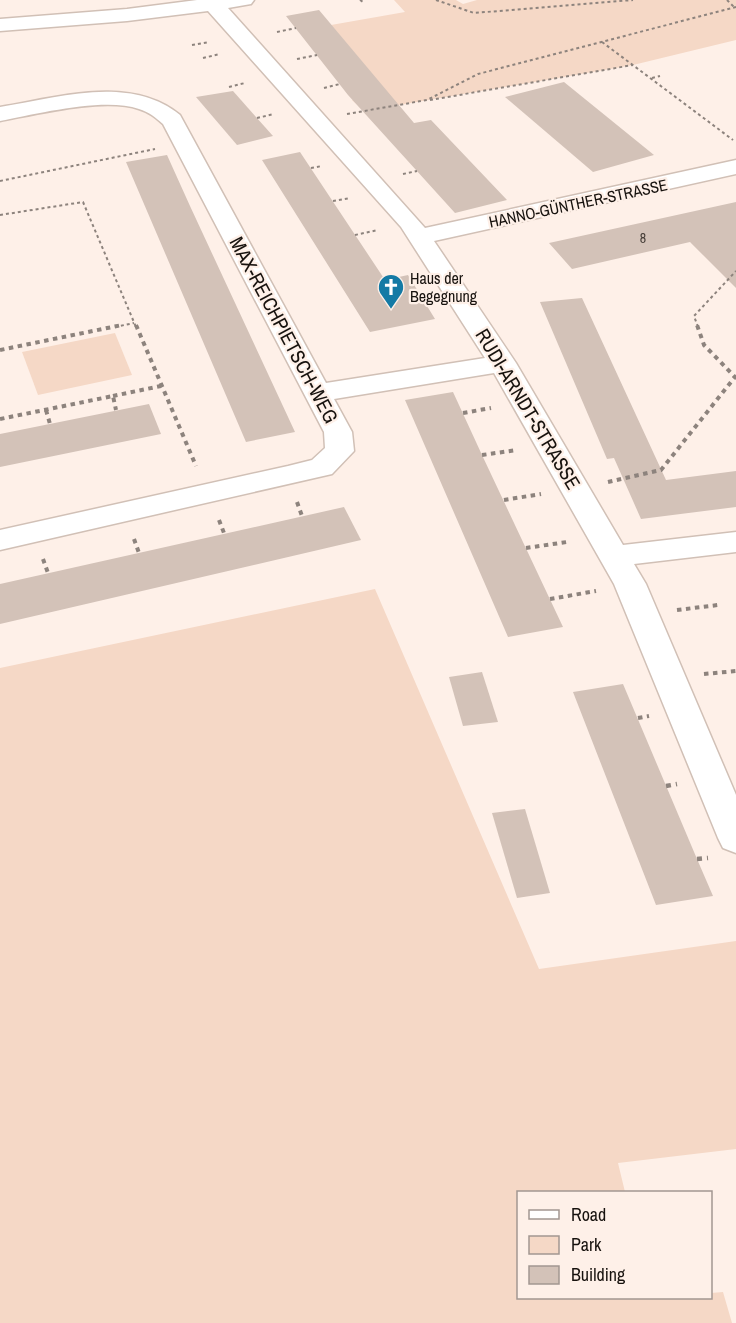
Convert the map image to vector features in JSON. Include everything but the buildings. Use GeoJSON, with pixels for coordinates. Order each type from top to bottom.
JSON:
{"type":"FeatureCollection","features":[{"type":"Feature","properties":{"kind":"street"},"geometry":{"type":"LineString","coordinates":[[0,25],[127,15],[244,0]]}},
{"type":"Feature","properties":{"kind":"street","name":"RUDI-ARNDT-STRASSE"},"geometry":{"type":"LineString","coordinates":[[213,4],[421,236],[502,363],[623,570],[736,838]]}},
{"type":"Feature","properties":{"kind":"street","name":"MAX-REICHPIETSCH-WEG"},"geometry":{"type":"LineString","coordinates":[[0,114],[82,101],[110,99],[137,100],[157,107],[172,120],[338,432],[340,451],[322,467],[0,540]]}},
{"type":"Feature","properties":{"kind":"street","name":"HANNO-GÜNTHER-STRASSE"},"geometry":{"type":"LineString","coordinates":[[421,236],[736,167]]}},
{"type":"Feature","properties":{"kind":"street"},"geometry":{"type":"LineString","coordinates":[[317,393],[502,363]]}},
{"type":"Feature","properties":{"kind":"street"},"geometry":{"type":"LineString","coordinates":[[623,570],[736,542]]}},
{"type":"Feature","properties":{"kind":"path"},"geometry":{"type":"LineString","coordinates":[[436,0],[474,13],[633,0]]}},
{"type":"Feature","properties":{"kind":"path"},"geometry":{"type":"LineString","coordinates":[[727,0],[735,8]]}},
{"type":"Feature","properties":{"kind":"path"},"geometry":{"type":"LineString","coordinates":[[427,100],[478,74],[735,8]]}},
{"type":"Feature","properties":{"kind":"path"},"geometry":{"type":"LineString","coordinates":[[602,42],[736,142]]}},
{"type":"Feature","properties":{"kind":"path"},"geometry":{"type":"LineString","coordinates":[[317,120],[633,65]]}},
{"type":"Feature","properties":{"kind":"path"},"geometry":{"type":"LineString","coordinates":[[651,79],[660,76]]}},
{"type":"Feature","properties":{"kind":"path"},"geometry":{"type":"LineString","coordinates":[[688,106],[696,104]]}},
{"type":"Feature","properties":{"kind":"path"},"geometry":{"type":"LineString","coordinates":[[726,135],[734,132]]}},
{"type":"Feature","properties":{"kind":"path"},"geometry":{"type":"LineString","coordinates":[[0,181],[183,143]]}},
{"type":"Feature","properties":{"kind":"path"},"geometry":{"type":"LineString","coordinates":[[0,215],[82,202],[224,533]]}},
{"type":"Feature","properties":{"kind":"path"},"geometry":{"type":"LineString","coordinates":[[576,489],[662,470],[735,377],[704,345],[694,316],[736,271]]}},
{"type":"Feature","properties":{"kind":"path"},"geometry":{"type":"LineString","coordinates":[[0,350],[134,323]]}},
{"type":"Feature","properties":{"kind":"path"},"geometry":{"type":"LineString","coordinates":[[0,419],[161,386]]}},
{"type":"Feature","properties":{"kind":"path"},"geometry":{"type":"LineString","coordinates":[[112,396],[116,410]]}},
{"type":"Feature","properties":{"kind":"path"},"geometry":{"type":"LineString","coordinates":[[46,410],[50,424]]}},
{"type":"Feature","properties":{"kind":"path"},"geometry":{"type":"LineString","coordinates":[[550,599],[623,570]]}},
{"type":"Feature","properties":{"kind":"green space"},"geometry":{"type":"Polygon","coordinates":[[[394,0],[456,0],[463,4],[477,0],[736,0],[736,40],[633,65],[364,111],[352,100],[388,93],[331,25],[405,12],[394,0]]]}},
{"type":"Feature","properties":{"kind":"green space"},"geometry":{"type":"Polygon","coordinates":[[[115,333],[132,375],[38,395],[22,352],[115,333]]]}},
{"type":"Feature","properties":{"kind":"green space"},"geometry":{"type":"Polygon","coordinates":[[[375,589],[539,969],[736,941],[736,1149],[618,1163],[625,1191],[517,1191],[517,1299],[712,1299],[712,1293],[723,1292],[732,1323],[0,1323],[0,668],[375,589]]]}},
{"type":"Feature","properties":{"kind":"place","name":"Haus der Begegnung"},"geometry":{"type":"Point","coordinates":[391,310]}}]}
